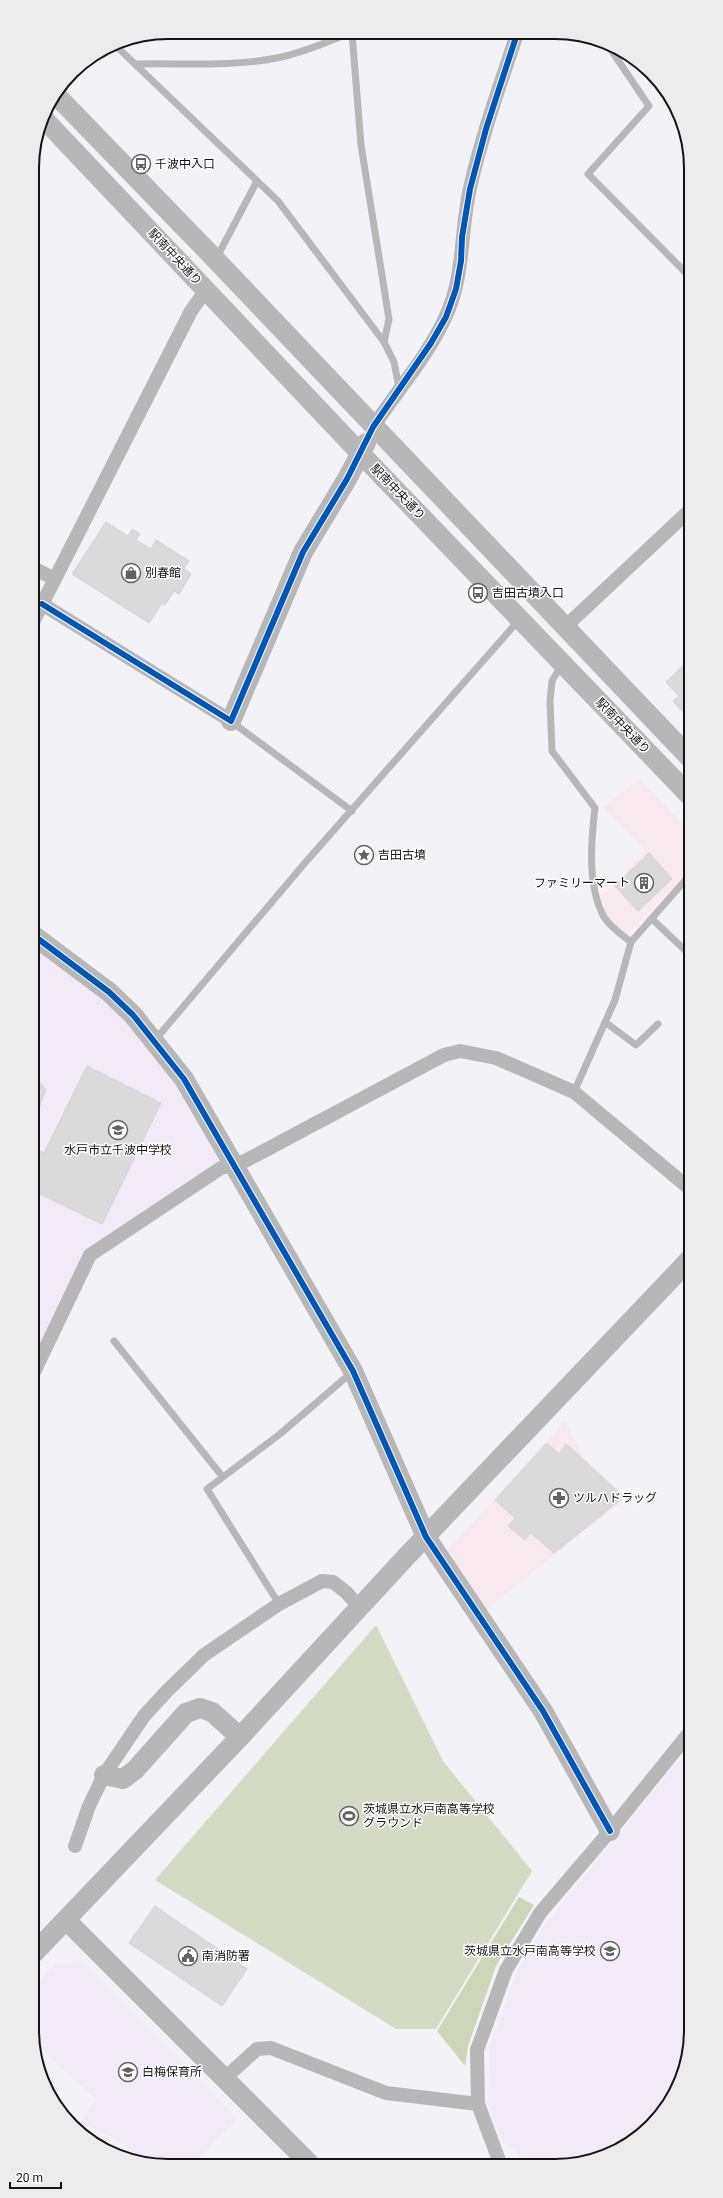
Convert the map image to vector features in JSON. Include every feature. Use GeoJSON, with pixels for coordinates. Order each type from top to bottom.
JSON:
{"type":"FeatureCollection","features":[{"type":"Feature","properties":{"kind":"street"},"geometry":{"type":"LineString","coordinates":[[42,604],[230,721],[303,552],[361,454],[373,427],[431,343],[446,317],[456,289],[461,261],[462,237],[470,189],[486,129],[515,39]]}},
{"type":"Feature","properties":{"kind":"street"},"geometry":{"type":"LineString","coordinates":[[59,98],[215,259],[373,427],[684,752]]}},
{"type":"Feature","properties":{"kind":"street","name":"駅南中央通り"},"geometry":{"type":"LineString","coordinates":[[48,123],[361,454],[684,790]]}},
{"type":"Feature","properties":{"kind":"street"},"geometry":{"type":"LineString","coordinates":[[39,610],[191,311],[206,290]]}},
{"type":"Feature","properties":{"kind":"street"},"geometry":{"type":"LineString","coordinates":[[565,628],[684,516]]}},
{"type":"Feature","properties":{"kind":"street"},"geometry":{"type":"LineString","coordinates":[[39,571],[55,579]]}},
{"type":"Feature","properties":{"kind":"street"},"geometry":{"type":"LineString","coordinates":[[39,940],[109,992],[133,1015],[155,1040],[184,1079],[353,1371],[426,1537],[543,1711],[610,1831]]}},
{"type":"Feature","properties":{"kind":"street"},"geometry":{"type":"LineString","coordinates":[[39,1362],[90,1255],[221,1168],[245,1161],[444,1055],[460,1051],[496,1058],[574,1092],[684,1184]]}},
{"type":"Feature","properties":{"kind":"street"},"geometry":{"type":"LineString","coordinates":[[39,1948],[240,1737],[359,1607],[684,1265]]}},
{"type":"Feature","properties":{"kind":"street"},"geometry":{"type":"LineString","coordinates":[[75,1846],[89,1806],[104,1775],[144,1716],[204,1655],[279,1604],[322,1581],[333,1582],[347,1593],[359,1607]]}},
{"type":"Feature","properties":{"kind":"street"},"geometry":{"type":"LineString","coordinates":[[104,1775],[123,1779],[135,1770],[186,1712],[200,1708],[212,1712],[240,1737]]}},
{"type":"Feature","properties":{"kind":"street"},"geometry":{"type":"LineString","coordinates":[[499,2159],[478,2104],[477,2050],[506,1970],[540,1913],[610,1831],[684,1739]]}},
{"type":"Feature","properties":{"kind":"street"},"geometry":{"type":"LineString","coordinates":[[66,1920],[305,2159]]}},
{"type":"Feature","properties":{"kind":"street"},"geometry":{"type":"LineString","coordinates":[[225,2078],[257,2049],[270,2048],[386,2093],[478,2104]]}},
{"type":"Feature","properties":{"kind":"lane"},"geometry":{"type":"LineString","coordinates":[[136,64],[236,62],[277,58],[335,39]]}},
{"type":"Feature","properties":{"kind":"lane"},"geometry":{"type":"LineString","coordinates":[[351,39],[361,146],[389,319],[384,342]]}},
{"type":"Feature","properties":{"kind":"lane"},"geometry":{"type":"LineString","coordinates":[[119,49],[278,201],[384,342],[394,362],[399,388]]}},
{"type":"Feature","properties":{"kind":"lane"},"geometry":{"type":"LineString","coordinates":[[613,52],[649,106],[588,174],[684,271]]}},
{"type":"Feature","properties":{"kind":"lane"},"geometry":{"type":"LineString","coordinates":[[215,259],[257,181]]}},
{"type":"Feature","properties":{"kind":"lane"},"geometry":{"type":"LineString","coordinates":[[155,1040],[304,864],[519,619]]}},
{"type":"Feature","properties":{"kind":"lane"},"geometry":{"type":"LineString","coordinates":[[563,664],[552,681],[550,701],[552,751],[595,808],[590,846],[597,894],[604,917],[631,942]]}},
{"type":"Feature","properties":{"kind":"lane"},"geometry":{"type":"LineString","coordinates":[[230,721],[352,811]]}},
{"type":"Feature","properties":{"kind":"lane"},"geometry":{"type":"LineString","coordinates":[[574,1092],[615,1000],[631,942],[684,882]]}},
{"type":"Feature","properties":{"kind":"lane"},"geometry":{"type":"LineString","coordinates":[[652,919],[684,949]]}},
{"type":"Feature","properties":{"kind":"lane"},"geometry":{"type":"LineString","coordinates":[[605,1022],[636,1045],[658,1024]]}},
{"type":"Feature","properties":{"kind":"lane"},"geometry":{"type":"LineString","coordinates":[[114,1341],[222,1476]]}},
{"type":"Feature","properties":{"kind":"lane"},"geometry":{"type":"LineString","coordinates":[[279,1604],[207,1489],[222,1476],[280,1434],[353,1371]]}},
{"type":"Feature","properties":{"kind":"shaded area"},"geometry":{"type":"Polygon","coordinates":[[[639,779],[684,826],[684,875],[626,935],[607,916],[601,896],[646,851],[603,808],[639,779]]]}},
{"type":"Feature","properties":{"kind":"shaded area","name":"水戸市立千波中学校"},"geometry":{"type":"Polygon","coordinates":[[[39,949],[97,992],[126,1021],[188,1099],[219,1162],[85,1252],[39,1348],[39,949]]]}},
{"type":"Feature","properties":{"kind":"shaded area"},"geometry":{"type":"Polygon","coordinates":[[[565,1421],[583,1457],[627,1498],[484,1611],[448,1550],[565,1421]]]}},
{"type":"Feature","properties":{"kind":"shaded area","name":"茨城県立水戸南高等学校"},"geometry":{"type":"Polygon","coordinates":[[[684,1754],[684,2038],[682,2055],[671,2087],[662,2102],[646,2121],[620,2142],[580,2157],[563,2159],[523,2159],[503,2141],[488,2106],[489,2047],[517,1973],[541,1929],[684,1754]]]}},
{"type":"Feature","properties":{"kind":"shaded area","name":"白梅保育所"},"geometry":{"type":"Polygon","coordinates":[[[82,1962],[237,2118],[199,2159],[160,2159],[139,2156],[110,2136],[81,2122],[96,2100],[40,2048],[39,1983],[57,1963],[82,1962]]]}},
{"type":"Feature","properties":{"kind":"green space","name":"茨城県立水戸南高等学校 グラウンド"},"geometry":{"type":"Polygon","coordinates":[[[376,1625],[443,1761],[532,1871],[436,2029],[396,2029],[155,1880],[376,1625]]]}},
{"type":"Feature","properties":{"kind":"green space"},"geometry":{"type":"Polygon","coordinates":[[[519,1897],[534,1905],[496,1966],[468,2046],[465,2066],[437,2031],[519,1897]]]}},
{"type":"Feature","properties":{"kind":"building","name":"別春館"},"geometry":{"type":"Polygon","coordinates":[[[106,522],[128,536],[132,529],[140,534],[136,540],[151,549],[156,540],[189,561],[184,569],[191,574],[179,594],[174,591],[165,605],[162,603],[149,623],[72,574],[106,522]]]}},
{"type":"Feature","properties":{"kind":"building"},"geometry":{"type":"Polygon","coordinates":[[[684,665],[684,713],[673,701],[679,696],[666,682],[684,665]]]}},
{"type":"Feature","properties":{"kind":"building","name":"ファミリーマート"},"geometry":{"type":"Polygon","coordinates":[[[649,853],[672,879],[638,911],[615,886],[649,853]]]}},
{"type":"Feature","properties":{"kind":"building"},"geometry":{"type":"Polygon","coordinates":[[[87,1066],[161,1103],[102,1224],[39,1193],[39,1150],[44,1153],[87,1066]]]}},
{"type":"Feature","properties":{"kind":"building"},"geometry":{"type":"Polygon","coordinates":[[[39,1081],[46,1090],[39,1107],[39,1081]]]}},
{"type":"Feature","properties":{"kind":"building","name":"ツルハドラッグ"},"geometry":{"type":"Polygon","coordinates":[[[547,1443],[559,1454],[566,1444],[624,1497],[554,1553],[531,1533],[525,1540],[508,1526],[515,1518],[495,1500],[547,1443]]]}},
{"type":"Feature","properties":{"kind":"building","name":"南消防署"},"geometry":{"type":"Polygon","coordinates":[[[155,1906],[247,1969],[222,2006],[129,1943],[155,1906]]]}},
{"type":"Feature","properties":{"kind":"cycle path"},"geometry":{"type":"LineString","coordinates":[[42,604],[231,721],[303,552],[347,479],[373,427],[431,343],[446,317],[456,289],[461,261],[462,237],[470,189],[486,129],[515,39]]}},
{"type":"Feature","properties":{"kind":"cycle path"},"geometry":{"type":"LineString","coordinates":[[39,940],[109,992],[133,1015],[184,1079],[353,1371],[426,1537],[543,1711],[610,1831]]}},
{"type":"Feature","properties":{"kind":"place","name":"千波中入口"},"geometry":{"type":"Point","coordinates":[141,164]}},
{"type":"Feature","properties":{"kind":"place","name":"別春館"},"geometry":{"type":"Point","coordinates":[131,573]}},
{"type":"Feature","properties":{"kind":"place","name":"吉田古墳入口"},"geometry":{"type":"Point","coordinates":[478,593]}},
{"type":"Feature","properties":{"kind":"place","name":"吉田古墳"},"geometry":{"type":"Point","coordinates":[364,855]}},
{"type":"Feature","properties":{"kind":"place","name":"ファミリーマート"},"geometry":{"type":"Point","coordinates":[644,883]}},
{"type":"Feature","properties":{"kind":"place","name":"水戸市立千波中学校"},"geometry":{"type":"Point","coordinates":[118,1130]}},
{"type":"Feature","properties":{"kind":"place","name":"ツルハドラッグ"},"geometry":{"type":"Point","coordinates":[559,1498]}},
{"type":"Feature","properties":{"kind":"place","name":"茨城県立水戸南高等学校 グラウンド"},"geometry":{"type":"Point","coordinates":[349,1816]}},
{"type":"Feature","properties":{"kind":"place","name":"茨城県立水戸南高等学校"},"geometry":{"type":"Point","coordinates":[610,1951]}},
{"type":"Feature","properties":{"kind":"place","name":"南消防署"},"geometry":{"type":"Point","coordinates":[188,1956]}},
{"type":"Feature","properties":{"kind":"place","name":"白梅保育所"},"geometry":{"type":"Point","coordinates":[128,2072]}}]}
